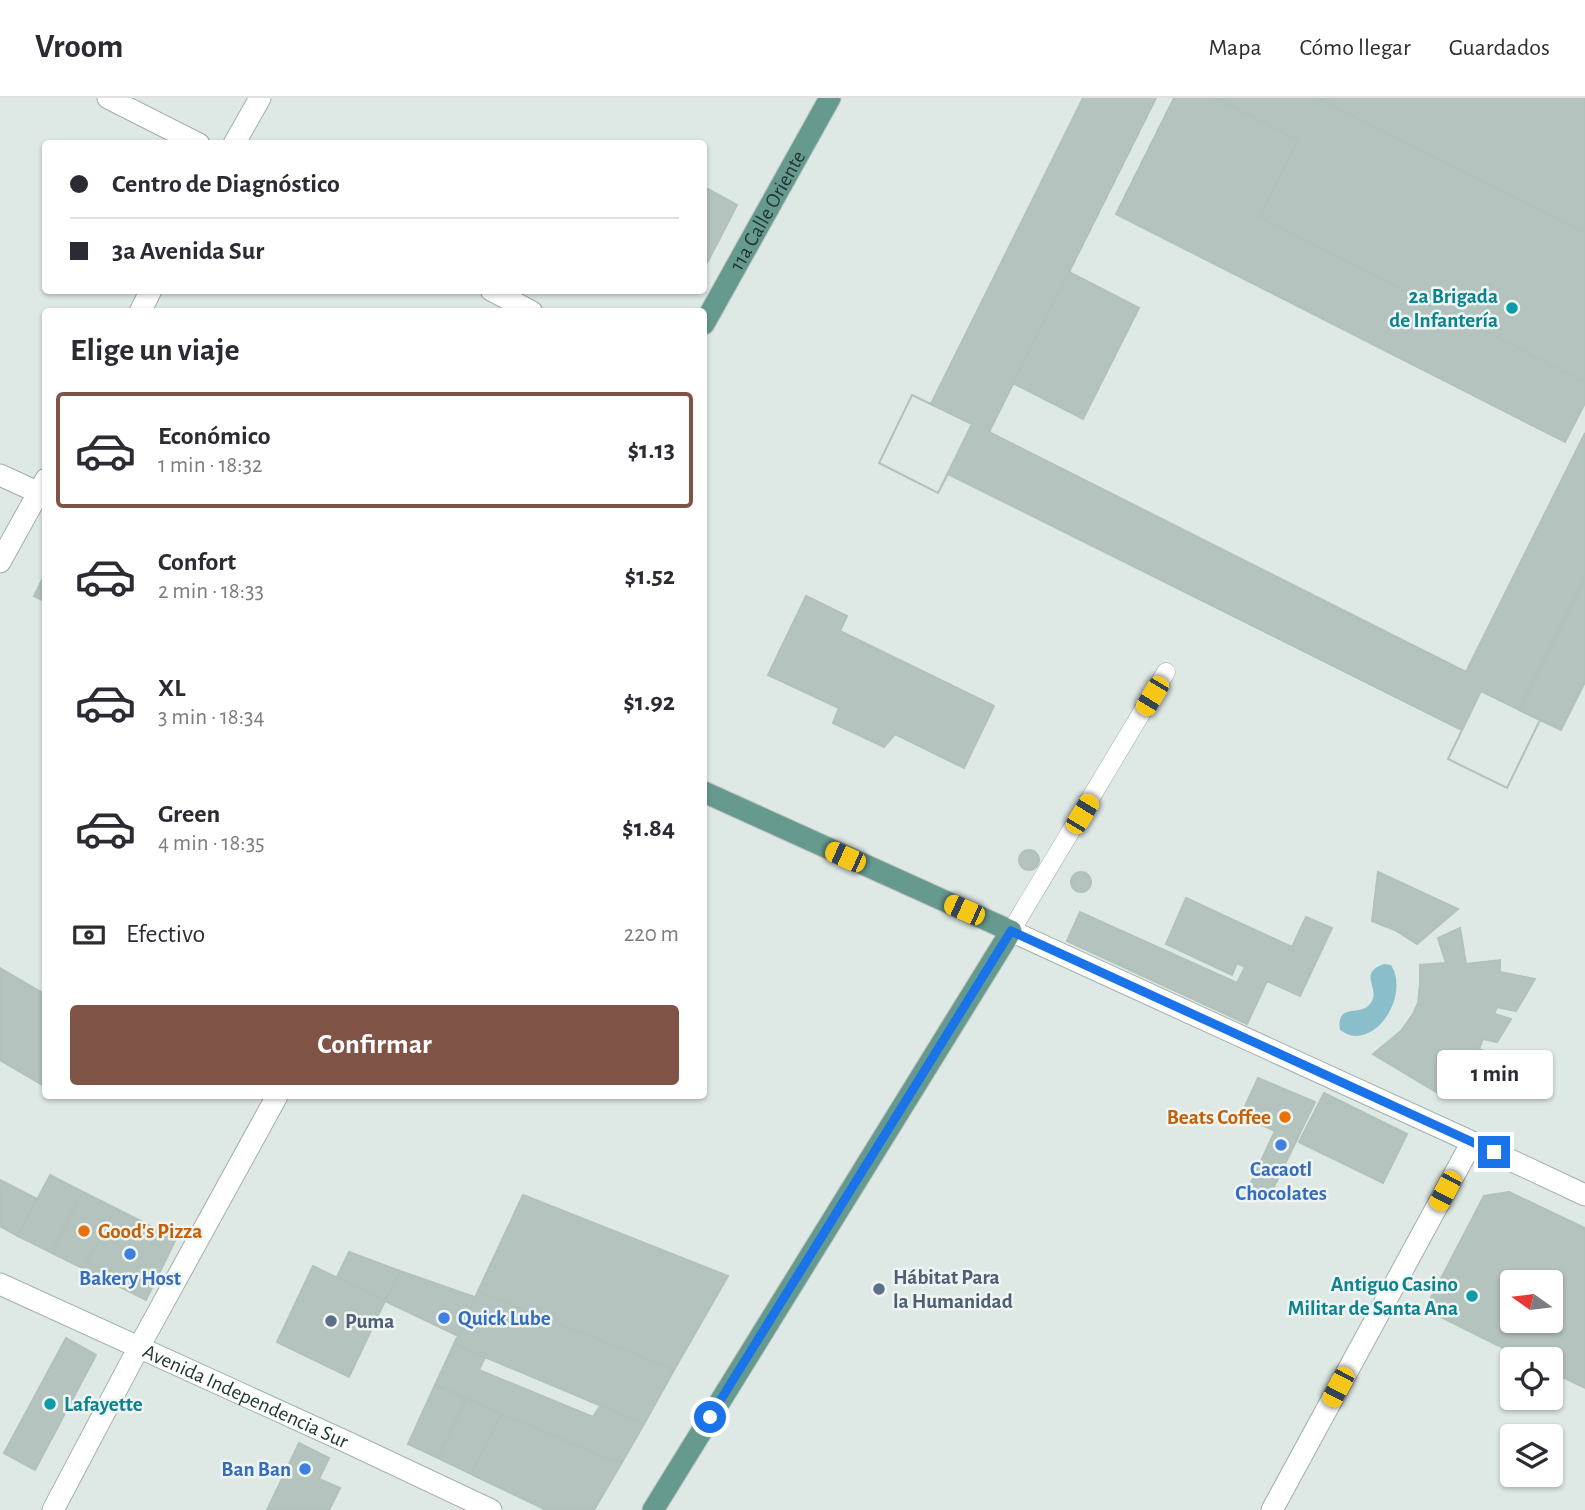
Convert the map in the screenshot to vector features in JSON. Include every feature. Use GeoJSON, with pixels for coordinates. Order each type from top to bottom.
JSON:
{"type":"FeatureCollection","features":[{"type":"Feature","properties":{"kind":"main road","name":"11a Calle Oriente"},"geometry":{"type":"LineString","coordinates":[[707,319],[830,98]]}},
{"type":"Feature","properties":{"kind":"main road"},"geometry":{"type":"LineString","coordinates":[[653,1510],[1011,931],[707,794]]}},
{"type":"Feature","properties":{"kind":"street"},"geometry":{"type":"LineString","coordinates":[[108,98],[191,140]]}},
{"type":"Feature","properties":{"kind":"street"},"geometry":{"type":"LineString","coordinates":[[236,140],[260,98]]}},
{"type":"Feature","properties":{"kind":"street"},"geometry":{"type":"LineString","coordinates":[[498,294],[525,308]]}},
{"type":"Feature","properties":{"kind":"street"},"geometry":{"type":"LineString","coordinates":[[0,475],[42,489]]}},
{"type":"Feature","properties":{"kind":"street"},"geometry":{"type":"LineString","coordinates":[[0,562],[42,491]]}},
{"type":"Feature","properties":{"kind":"street"},"geometry":{"type":"LineString","coordinates":[[1011,931],[1585,1195]]}},
{"type":"Feature","properties":{"kind":"street"},"geometry":{"type":"LineString","coordinates":[[53,1510],[275,1099]]}},
{"type":"Feature","properties":{"kind":"street"},"geometry":{"type":"LineString","coordinates":[[1272,1510],[1472,1142]]}},
{"type":"Feature","properties":{"kind":"street","name":"Avenida Independencia Sur"},"geometry":{"type":"LineString","coordinates":[[0,1284],[491,1510]]}},
{"type":"Feature","properties":{"kind":"lane"},"geometry":{"type":"LineString","coordinates":[[1011,931],[1166,672]]}},
{"type":"Feature","properties":{"kind":"water"},"geometry":{"type":"Polygon","coordinates":[[[1384,964],[1391,965],[1395,975],[1395,998],[1391,1009],[1376,1028],[1367,1034],[1354,1036],[1340,1030],[1341,1016],[1365,1008],[1373,999],[1370,977],[1376,968],[1384,964]]]}},
{"type":"Feature","properties":{"kind":"building"},"geometry":{"type":"Polygon","coordinates":[[[1083,98],[1156,98],[989,432],[1466,672],[1585,433],[1585,577],[1519,710],[1540,720],[1507,788],[1448,759],[1462,730],[948,474],[938,493],[879,463],[912,395],[931,404],[1083,98]]]}},
{"type":"Feature","properties":{"kind":"building"},"geometry":{"type":"Polygon","coordinates":[[[1174,98],[1215,98],[1298,140],[1260,217],[1585,382],[1585,403],[1565,442],[1116,214],[1174,98]]]}},
{"type":"Feature","properties":{"kind":"building","name":"2a Brigada de Infantería"},"geometry":{"type":"Polygon","coordinates":[[[1215,98],[1318,98],[1585,233],[1585,382],[1260,217],[1298,140],[1215,98]]]}},
{"type":"Feature","properties":{"kind":"building"},"geometry":{"type":"Polygon","coordinates":[[[1318,98],[1585,98],[1585,233],[1318,98]]]}},
{"type":"Feature","properties":{"kind":"building"},"geometry":{"type":"Polygon","coordinates":[[[707,189],[737,205],[707,263],[707,189]]]}},
{"type":"Feature","properties":{"kind":"building"},"geometry":{"type":"Polygon","coordinates":[[[1069,272],[1139,308],[1083,419],[1013,383],[1069,272]]]}},
{"type":"Feature","properties":{"kind":"building"},"geometry":{"type":"Polygon","coordinates":[[[912,395],[972,424],[938,493],[879,463],[912,395]]]}},
{"type":"Feature","properties":{"kind":"building"},"geometry":{"type":"Polygon","coordinates":[[[1585,577],[1585,682],[1561,730],[1519,710],[1585,577]]]}},
{"type":"Feature","properties":{"kind":"building"},"geometry":{"type":"Polygon","coordinates":[[[42,580],[42,600],[34,596],[42,580]]]}},
{"type":"Feature","properties":{"kind":"building"},"geometry":{"type":"Polygon","coordinates":[[[806,596],[847,616],[840,631],[994,706],[964,768],[895,734],[884,747],[833,723],[839,708],[768,675],[806,596]]]}},
{"type":"Feature","properties":{"kind":"building"},"geometry":{"type":"Polygon","coordinates":[[[1481,691],[1540,720],[1507,788],[1448,759],[1481,691]]]}},
{"type":"Feature","properties":{"kind":"building"},"geometry":{"type":"Polygon","coordinates":[[[1029,850],[1036,853],[1039,860],[1036,867],[1029,870],[1022,867],[1019,860],[1022,853],[1029,850]]]}},
{"type":"Feature","properties":{"kind":"building"},"geometry":{"type":"Polygon","coordinates":[[[1081,872],[1088,875],[1091,882],[1088,889],[1081,892],[1074,889],[1071,882],[1074,875],[1081,872]]]}},
{"type":"Feature","properties":{"kind":"building"},"geometry":{"type":"Polygon","coordinates":[[[1378,872],[1458,909],[1417,944],[1395,930],[1372,921],[1378,872]]]}},
{"type":"Feature","properties":{"kind":"building"},"geometry":{"type":"Polygon","coordinates":[[[1186,898],[1292,947],[1306,917],[1332,928],[1300,996],[1267,981],[1247,1024],[1067,941],[1080,912],[1237,983],[1245,967],[1237,963],[1232,975],[1166,944],[1186,898]]]}},
{"type":"Feature","properties":{"kind":"building"},"geometry":{"type":"Polygon","coordinates":[[[1460,928],[1466,964],[1500,960],[1500,972],[1535,979],[1516,1011],[1497,1007],[1494,1014],[1511,1019],[1497,1042],[1483,1039],[1479,1049],[1490,1054],[1467,1093],[1460,1082],[1438,1093],[1373,1054],[1401,1031],[1413,1014],[1418,1003],[1420,965],[1446,963],[1438,938],[1460,928]]]}},
{"type":"Feature","properties":{"kind":"building"},"geometry":{"type":"Polygon","coordinates":[[[0,968],[42,993],[42,1085],[0,1060],[0,968]]]}},
{"type":"Feature","properties":{"kind":"building"},"geometry":{"type":"Polygon","coordinates":[[[1258,1078],[1315,1102],[1269,1197],[1249,1187],[1275,1131],[1241,1115],[1258,1078]]]}},
{"type":"Feature","properties":{"kind":"building"},"geometry":{"type":"Polygon","coordinates":[[[1324,1093],[1407,1134],[1383,1183],[1299,1142],[1324,1093]]]}},
{"type":"Feature","properties":{"kind":"building"},"geometry":{"type":"Polygon","coordinates":[[[50,1175],[83,1192],[52,1253],[18,1236],[50,1175]]]}},
{"type":"Feature","properties":{"kind":"building"},"geometry":{"type":"Polygon","coordinates":[[[0,1180],[37,1199],[18,1236],[0,1226],[0,1180]]]}},
{"type":"Feature","properties":{"kind":"building","name":"Good's Pizza"},"geometry":{"type":"Polygon","coordinates":[[[83,1192],[115,1208],[84,1269],[52,1253],[83,1192]]]}},
{"type":"Feature","properties":{"kind":"building","name":"Antiguo Casino Militar de Santa Ana"},"geometry":{"type":"Polygon","coordinates":[[[1509,1192],[1585,1228],[1585,1388],[1563,1377],[1563,1347],[1501,1347],[1425,1309],[1484,1196],[1509,1192]]]}},
{"type":"Feature","properties":{"kind":"building"},"geometry":{"type":"Polygon","coordinates":[[[523,1195],[728,1276],[674,1370],[478,1291],[523,1195]]]}},
{"type":"Feature","properties":{"kind":"building","name":"Bakery Host"},"geometry":{"type":"Polygon","coordinates":[[[115,1208],[176,1239],[146,1300],[84,1269],[115,1208]]]}},
{"type":"Feature","properties":{"kind":"building"},"geometry":{"type":"Polygon","coordinates":[[[349,1252],[400,1271],[385,1301],[337,1277],[349,1252]]]}},
{"type":"Feature","properties":{"kind":"building","name":"Puma"},"geometry":{"type":"Polygon","coordinates":[[[313,1266],[385,1301],[349,1377],[277,1342],[313,1266]]]}},
{"type":"Feature","properties":{"kind":"building","name":"Quick Lube"},"geometry":{"type":"Polygon","coordinates":[[[400,1271],[475,1297],[458,1336],[385,1301],[400,1271]]]}},
{"type":"Feature","properties":{"kind":"building"},"geometry":{"type":"Polygon","coordinates":[[[478,1291],[674,1370],[644,1424],[454,1344],[478,1291]]]}},
{"type":"Feature","properties":{"kind":"building","name":"Lafayette"},"geometry":{"type":"Polygon","coordinates":[[[66,1338],[96,1355],[35,1470],[4,1453],[66,1338]]]}},
{"type":"Feature","properties":{"kind":"building"},"geometry":{"type":"Polygon","coordinates":[[[454,1344],[485,1357],[479,1370],[593,1417],[600,1406],[644,1424],[621,1464],[502,1414],[435,1385],[454,1344]]]}},
{"type":"Feature","properties":{"kind":"building"},"geometry":{"type":"Polygon","coordinates":[[[435,1385],[467,1399],[438,1458],[408,1444],[435,1385]]]}},
{"type":"Feature","properties":{"kind":"building"},"geometry":{"type":"Polygon","coordinates":[[[467,1399],[502,1414],[471,1474],[438,1458],[467,1399]]]}},
{"type":"Feature","properties":{"kind":"building"},"geometry":{"type":"Polygon","coordinates":[[[502,1414],[621,1464],[594,1510],[546,1510],[471,1474],[502,1414]]]}},
{"type":"Feature","properties":{"kind":"building","name":"Ban Ban"},"geometry":{"type":"Polygon","coordinates":[[[299,1443],[329,1458],[319,1479],[340,1488],[329,1510],[267,1510],[299,1443]]]}},
{"type":"Feature","properties":{"kind":"place","name":"2a Brigada de Infantería"},"geometry":{"type":"Point","coordinates":[1512,308]}},
{"type":"Feature","properties":{"kind":"place","name":"Beats Coffee"},"geometry":{"type":"Point","coordinates":[1285,1117]}},
{"type":"Feature","properties":{"kind":"place","name":"Cacaotl Chocolates"},"geometry":{"type":"Point","coordinates":[1281,1145]}},
{"type":"Feature","properties":{"kind":"place","name":"Good's Pizza"},"geometry":{"type":"Point","coordinates":[84,1231]}},
{"type":"Feature","properties":{"kind":"place","name":"Bakery Host"},"geometry":{"type":"Point","coordinates":[130,1254]}},
{"type":"Feature","properties":{"kind":"place","name":"Hábitat Para la Humanidad"},"geometry":{"type":"Point","coordinates":[879,1289]}},
{"type":"Feature","properties":{"kind":"place","name":"Antiguo Casino Militar de Santa Ana"},"geometry":{"type":"Point","coordinates":[1472,1296]}},
{"type":"Feature","properties":{"kind":"place","name":"Quick Lube"},"geometry":{"type":"Point","coordinates":[444,1318]}},
{"type":"Feature","properties":{"kind":"place","name":"Puma"},"geometry":{"type":"Point","coordinates":[331,1321]}},
{"type":"Feature","properties":{"kind":"place","name":"Lafayette"},"geometry":{"type":"Point","coordinates":[50,1404]}},
{"type":"Feature","properties":{"kind":"place","name":"Ban Ban"},"geometry":{"type":"Point","coordinates":[305,1469]}},
{"type":"Feature","properties":{"kind":"route"},"geometry":{"type":"LineString","coordinates":[[710,1417],[1011,931],[1494,1152]]}}]}
